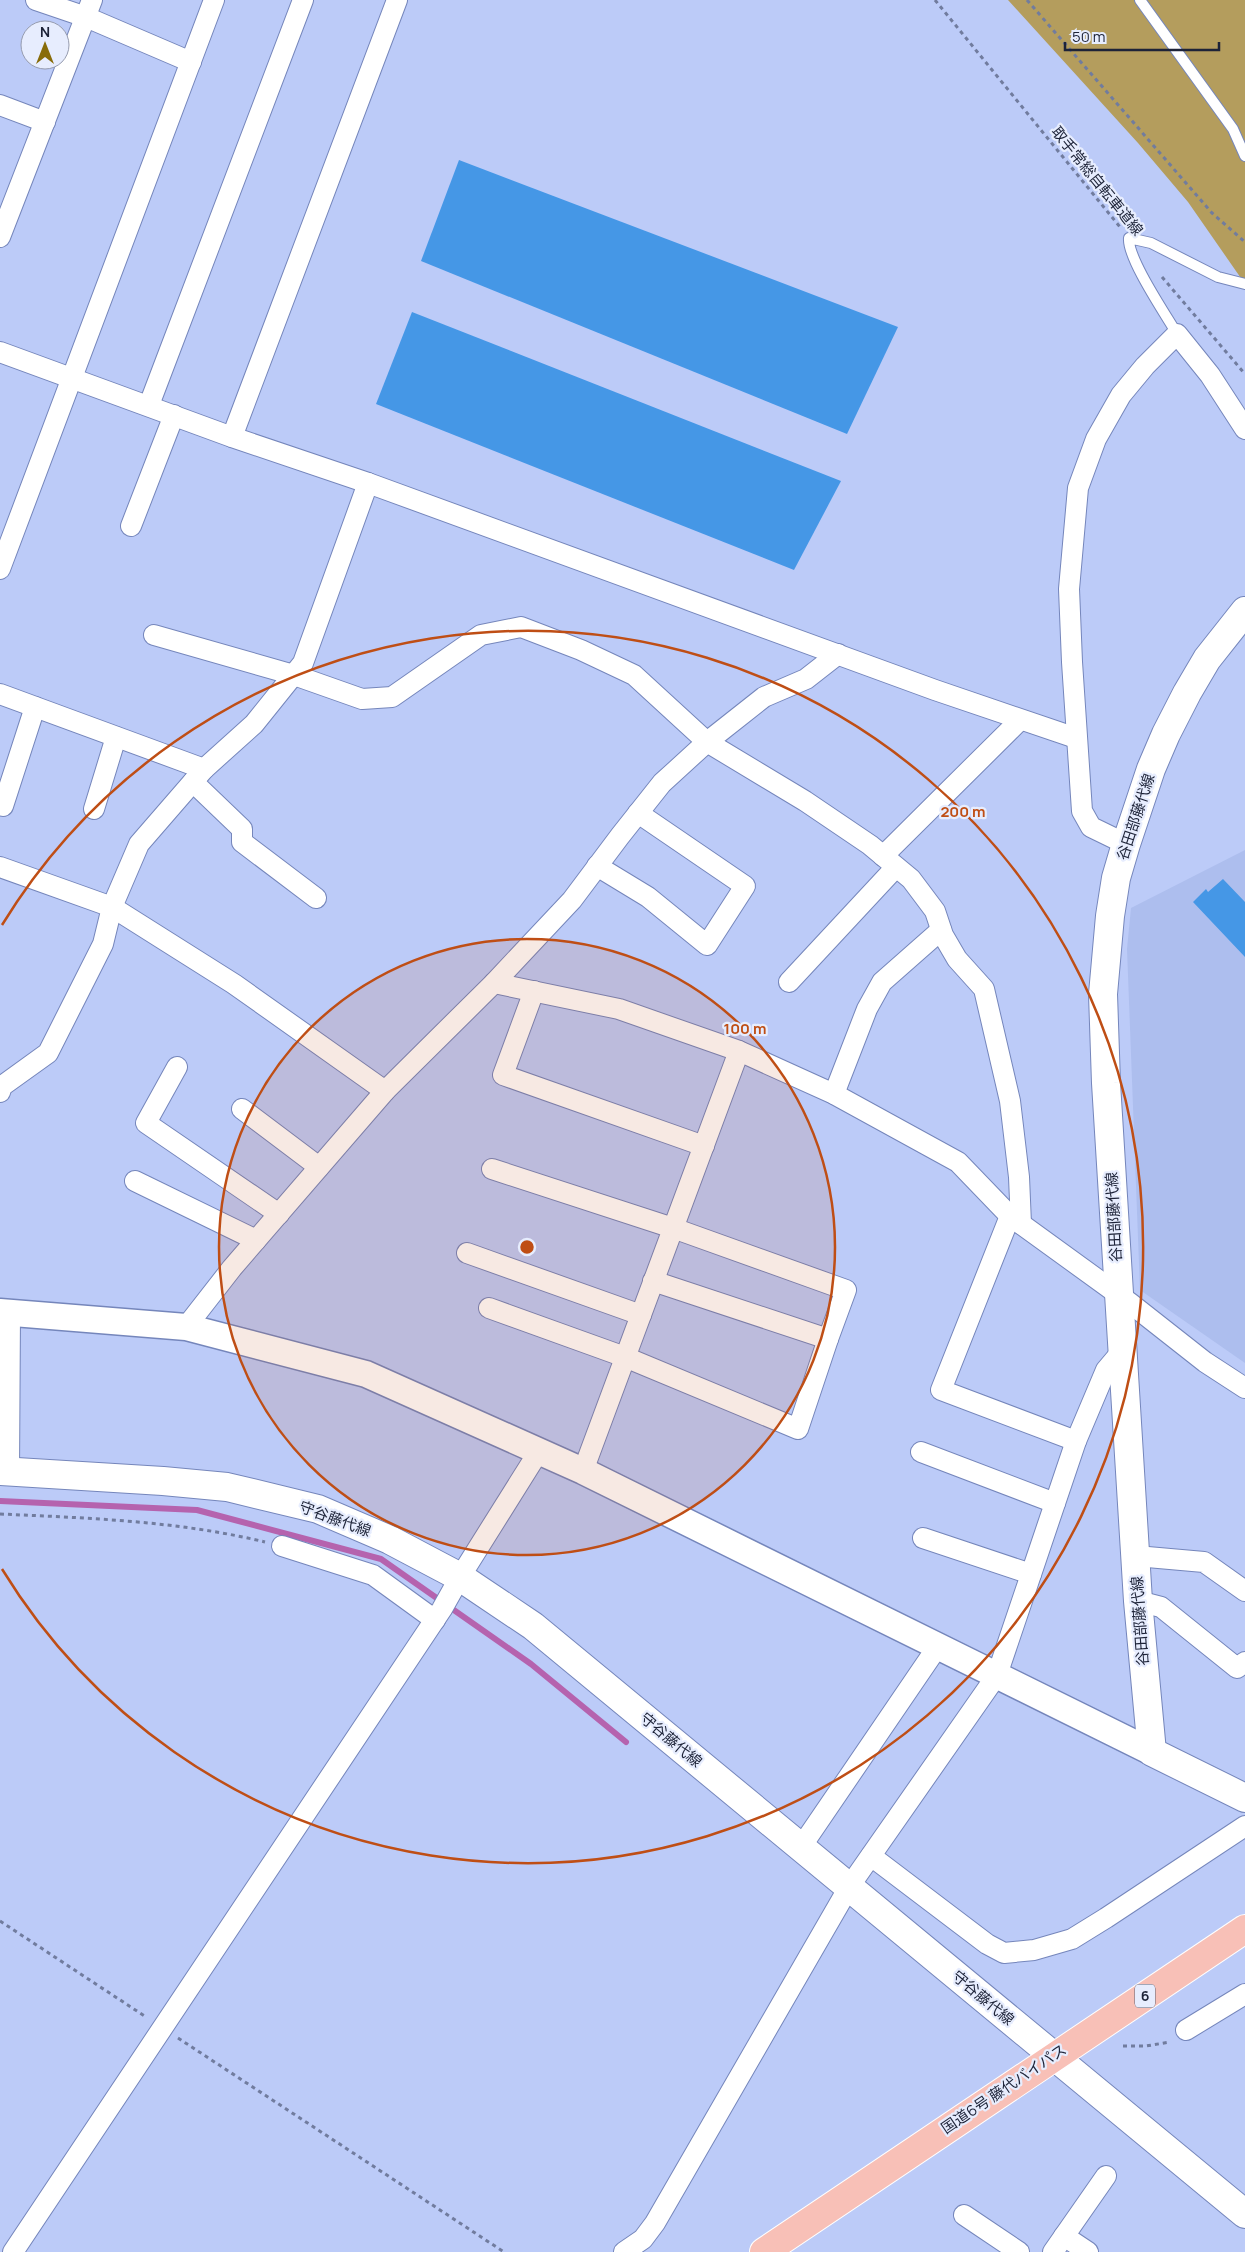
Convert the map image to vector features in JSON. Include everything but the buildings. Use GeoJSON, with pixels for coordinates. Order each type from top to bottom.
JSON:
{"type":"FeatureCollection","features":[{"type":"Feature","properties":{"kind":"highway","name":"国道6号 藤代バイパス"},"geometry":{"type":"LineString","coordinates":[[764,2252],[1245,1929]]}},
{"type":"Feature","properties":{"kind":"main road","name":"谷田部藤代線"},"geometry":{"type":"LineString","coordinates":[[1152,1752],[1138,1601],[1106,1093],[1103,994],[1113,895],[1126,844],[1166,734],[1207,659],[1245,611]]}},
{"type":"Feature","properties":{"kind":"main road","name":"守谷藤代線"},"geometry":{"type":"LineString","coordinates":[[5,1472],[163,1481],[227,1487],[318,1509],[390,1540],[460,1577],[533,1626],[1245,2214]]}},
{"type":"Feature","properties":{"kind":"main road"},"geometry":{"type":"LineString","coordinates":[[1152,1752],[1245,1798]]}},
{"type":"Feature","properties":{"kind":"street"},"geometry":{"type":"LineString","coordinates":[[0,569],[74,378],[214,0]]}},
{"type":"Feature","properties":{"kind":"street"},"geometry":{"type":"LineString","coordinates":[[149,406],[303,0]]}},
{"type":"Feature","properties":{"kind":"street"},"geometry":{"type":"LineString","coordinates":[[232,437],[397,0]]}},
{"type":"Feature","properties":{"kind":"street"},"geometry":{"type":"LineString","coordinates":[[48,2],[89,9],[191,62]]}},
{"type":"Feature","properties":{"kind":"street"},"geometry":{"type":"LineString","coordinates":[[1,232],[89,9]]}},
{"type":"Feature","properties":{"kind":"street"},"geometry":{"type":"LineString","coordinates":[[0,105],[45,122]]}},
{"type":"Feature","properties":{"kind":"street"},"geometry":{"type":"LineString","coordinates":[[1126,844],[1091,827],[1082,811],[1076,738],[1069,589],[1078,488],[1096,439],[1121,395],[1145,366],[1177,334],[1210,375],[1245,428]]}},
{"type":"Feature","properties":{"kind":"street"},"geometry":{"type":"LineString","coordinates":[[0,352],[232,437],[368,483],[1020,720],[1076,738]]}},
{"type":"Feature","properties":{"kind":"street"},"geometry":{"type":"LineString","coordinates":[[131,526],[174,415]]}},
{"type":"Feature","properties":{"kind":"street"},"geometry":{"type":"LineString","coordinates":[[0,1092],[2,1086],[48,1053],[103,944],[112,907],[139,844],[198,776],[254,724],[303,663],[368,483]]}},
{"type":"Feature","properties":{"kind":"street"},"geometry":{"type":"LineString","coordinates":[[154,634],[294,675],[362,700],[392,697],[480,635],[521,627],[581,650],[634,675],[707,742],[805,801],[890,861],[911,879],[935,912],[941,930],[957,959],[984,989],[1010,1100],[1019,1177],[1015,1220],[941,1390],[1076,1441]]}},
{"type":"Feature","properties":{"kind":"street"},"geometry":{"type":"LineString","coordinates":[[186,1327],[256,1240],[385,1091],[494,983],[572,900],[662,783],[707,742],[764,697],[806,679],[838,654]]}},
{"type":"Feature","properties":{"kind":"street"},"geometry":{"type":"LineString","coordinates":[[0,694],[116,737],[198,776],[242,829],[242,842],[316,898]]}},
{"type":"Feature","properties":{"kind":"street"},"geometry":{"type":"LineString","coordinates":[[2,806],[35,707]]}},
{"type":"Feature","properties":{"kind":"street"},"geometry":{"type":"LineString","coordinates":[[789,982],[890,861],[1020,720]]}},
{"type":"Feature","properties":{"kind":"street"},"geometry":{"type":"LineString","coordinates":[[94,809],[116,737]]}},
{"type":"Feature","properties":{"kind":"street"},"geometry":{"type":"LineString","coordinates":[[597,866],[648,897],[707,945],[745,886],[638,813]]}},
{"type":"Feature","properties":{"kind":"street"},"geometry":{"type":"LineString","coordinates":[[0,867],[112,907],[234,984],[385,1091]]}},
{"type":"Feature","properties":{"kind":"street"},"geometry":{"type":"LineString","coordinates":[[834,1094],[867,1009],[882,982],[941,930]]}},
{"type":"Feature","properties":{"kind":"street"},"geometry":{"type":"LineString","coordinates":[[494,983],[619,1009],[738,1051],[834,1094],[958,1162],[1015,1220],[1119,1295],[1205,1362],[1245,1388]]}},
{"type":"Feature","properties":{"kind":"street"},"geometry":{"type":"LineString","coordinates":[[534,991],[503,1074],[704,1146]]}},
{"type":"Feature","properties":{"kind":"street"},"geometry":{"type":"LineString","coordinates":[[583,1471],[738,1051]]}},
{"type":"Feature","properties":{"kind":"street"},"geometry":{"type":"LineString","coordinates":[[177,1067],[146,1123],[279,1214]]}},
{"type":"Feature","properties":{"kind":"street"},"geometry":{"type":"LineString","coordinates":[[242,1109],[319,1167]]}},
{"type":"Feature","properties":{"kind":"street"},"geometry":{"type":"LineString","coordinates":[[489,1308],[625,1357],[798,1429],[846,1290],[673,1228],[492,1169]]}},
{"type":"Feature","properties":{"kind":"street"},"geometry":{"type":"LineString","coordinates":[[135,1181],[256,1240]]}},
{"type":"Feature","properties":{"kind":"street"},"geometry":{"type":"LineString","coordinates":[[467,1253],[641,1315]]}},
{"type":"Feature","properties":{"kind":"street"},"geometry":{"type":"LineString","coordinates":[[654,1281],[828,1340]]}},
{"type":"Feature","properties":{"kind":"street"},"geometry":{"type":"LineString","coordinates":[[5,1472],[5,1312],[186,1327],[366,1374],[583,1471],[1152,1752]]}},
{"type":"Feature","properties":{"kind":"street"},"geometry":{"type":"LineString","coordinates":[[624,2252],[643,2239],[655,2223],[849,1887],[997,1675],[1076,1441],[1106,1370],[1122,1351]]}},
{"type":"Feature","properties":{"kind":"street"},"geometry":{"type":"LineString","coordinates":[[13,2252],[435,1620],[540,1451]]}},
{"type":"Feature","properties":{"kind":"street"},"geometry":{"type":"LineString","coordinates":[[921,1452],[1055,1503]]}},
{"type":"Feature","properties":{"kind":"street"},"geometry":{"type":"LineString","coordinates":[[923,1538],[1031,1574]]}},
{"type":"Feature","properties":{"kind":"street"},"geometry":{"type":"LineString","coordinates":[[282,1546],[373,1575],[435,1620]]}},
{"type":"Feature","properties":{"kind":"street"},"geometry":{"type":"LineString","coordinates":[[1136,1556],[1204,1562],[1245,1591]]}},
{"type":"Feature","properties":{"kind":"street"},"geometry":{"type":"LineString","coordinates":[[1138,1601],[1161,1607],[1237,1668],[1245,1662]]}},
{"type":"Feature","properties":{"kind":"street"},"geometry":{"type":"LineString","coordinates":[[800,1847],[938,1646]]}},
{"type":"Feature","properties":{"kind":"street"},"geometry":{"type":"LineString","coordinates":[[871,1856],[987,1944],[1004,1953],[1034,1950],[1072,1939],[1245,1826]]}},
{"type":"Feature","properties":{"kind":"street"},"geometry":{"type":"LineString","coordinates":[[1182,2035],[1245,1994]]}},
{"type":"Feature","properties":{"kind":"street"},"geometry":{"type":"LineString","coordinates":[[1088,2252],[1059,2244],[1106,2176]]}},
{"type":"Feature","properties":{"kind":"street"},"geometry":{"type":"LineString","coordinates":[[964,2215],[1020,2252]]}},
{"type":"Feature","properties":{"kind":"lane"},"geometry":{"type":"LineString","coordinates":[[1140,0],[1234,129],[1245,156]]}},
{"type":"Feature","properties":{"kind":"lane"},"geometry":{"type":"LineString","coordinates":[[1177,334],[1134,260],[1128,244],[1129,238],[1151,244],[1218,277],[1245,284]]}},
{"type":"Feature","properties":{"kind":"path","name":"取手常総自転車道線"},"geometry":{"type":"LineString","coordinates":[[935,0],[1129,238]]}},
{"type":"Feature","properties":{"kind":"path"},"geometry":{"type":"LineString","coordinates":[[1027,0],[1212,213],[1245,242]]}},
{"type":"Feature","properties":{"kind":"path"},"geometry":{"type":"LineString","coordinates":[[1161,276],[1245,374]]}},
{"type":"Feature","properties":{"kind":"path"},"geometry":{"type":"LineString","coordinates":[[0,1514],[102,1518],[235,1534],[282,1546]]}},
{"type":"Feature","properties":{"kind":"path"},"geometry":{"type":"LineString","coordinates":[[0,1921],[504,2252]]}},
{"type":"Feature","properties":{"kind":"path"},"geometry":{"type":"LineString","coordinates":[[1123,2046],[1146,2046],[1182,2035]]}},
{"type":"Feature","properties":{"kind":"shaded area"},"geometry":{"type":"Polygon","coordinates":[[[1008,0],[1245,0],[1245,284],[1188,202],[1138,143],[1008,0]]]}},
{"type":"Feature","properties":{"kind":"shaded area"},"geometry":{"type":"Polygon","coordinates":[[[1245,850],[1245,1363],[1140,1290],[1127,949],[1131,908],[1245,850]]]}},
{"type":"Feature","properties":{"kind":"waterway"},"geometry":{"type":"LineString","coordinates":[[0,1501],[197,1510],[381,1559],[531,1664],[626,1742]]}}]}
